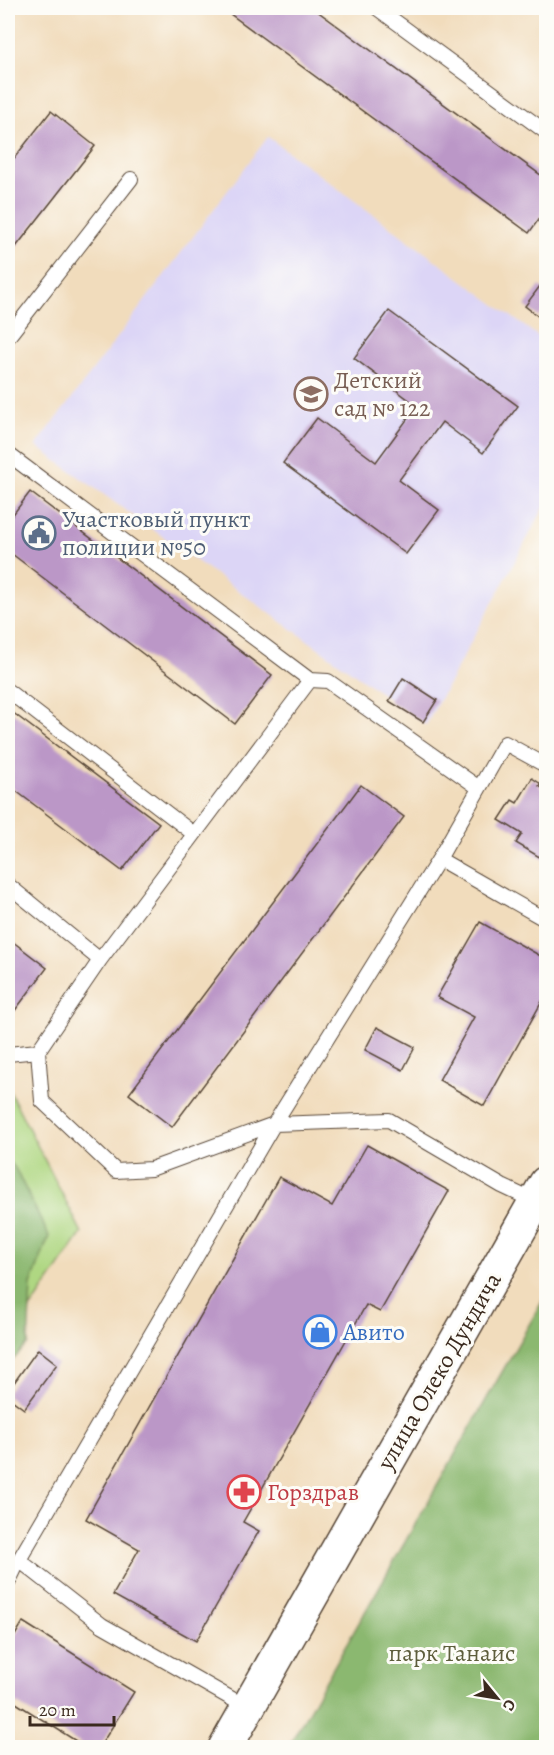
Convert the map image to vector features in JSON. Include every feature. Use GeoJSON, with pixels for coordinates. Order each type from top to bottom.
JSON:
{"type":"FeatureCollection","features":[{"type":"Feature","properties":{"kind":"street","name":"улица Олеко Дундича"},"geometry":{"type":"LineString","coordinates":[[225,1748],[541,1192]]}},
{"type":"Feature","properties":{"kind":"lane"},"geometry":{"type":"LineString","coordinates":[[377,8],[546,132]]}},
{"type":"Feature","properties":{"kind":"lane"},"geometry":{"type":"LineString","coordinates":[[8,337],[131,179]]}},
{"type":"Feature","properties":{"kind":"lane"},"geometry":{"type":"LineString","coordinates":[[8,454],[310,681],[328,681],[479,788]]}},
{"type":"Feature","properties":{"kind":"lane"},"geometry":{"type":"LineString","coordinates":[[310,681],[100,960],[38,1051],[42,1101],[116,1172],[151,1169],[274,1124],[389,1120],[502,1186],[541,1192]]}},
{"type":"Feature","properties":{"kind":"lane"},"geometry":{"type":"LineString","coordinates":[[8,691],[194,834]]}},
{"type":"Feature","properties":{"kind":"lane"},"geometry":{"type":"LineString","coordinates":[[8,1583],[19,1560],[274,1124],[439,859],[506,743],[545,765],[546,762]]}},
{"type":"Feature","properties":{"kind":"lane"},"geometry":{"type":"LineString","coordinates":[[439,859],[546,920]]}},
{"type":"Feature","properties":{"kind":"lane"},"geometry":{"type":"LineString","coordinates":[[8,885],[100,960]]}},
{"type":"Feature","properties":{"kind":"lane"},"geometry":{"type":"LineString","coordinates":[[8,1054],[38,1051]]}},
{"type":"Feature","properties":{"kind":"lane"},"geometry":{"type":"LineString","coordinates":[[19,1560],[102,1625],[248,1708]]}},
{"type":"Feature","properties":{"kind":"shaded area","name":"Детский сад № 122"},"geometry":{"type":"Polygon","coordinates":[[[268,137],[546,342],[546,504],[426,725],[36,446],[268,137]]]}},
{"type":"Feature","properties":{"kind":"green space"},"geometry":{"type":"Polygon","coordinates":[[[8,1088],[82,1233],[8,1342],[8,1088]]]}},
{"type":"Feature","properties":{"kind":"green space"},"geometry":{"type":"Polygon","coordinates":[[[8,1160],[15,1168],[49,1236],[31,1285],[28,1344],[8,1365],[8,1160]]]}},
{"type":"Feature","properties":{"kind":"green space","name":"парк Танаис"},"geometry":{"type":"Polygon","coordinates":[[[546,1295],[546,1747],[288,1747],[546,1295]]]}},
{"type":"Feature","properties":{"kind":"building"},"geometry":{"type":"Polygon","coordinates":[[[222,8],[313,8],[546,179],[546,209],[529,233],[222,8]]]}},
{"type":"Feature","properties":{"kind":"building"},"geometry":{"type":"Polygon","coordinates":[[[51,111],[95,146],[8,257],[8,166],[51,111]]]}},
{"type":"Feature","properties":{"kind":"building"},"geometry":{"type":"Polygon","coordinates":[[[540,286],[546,291],[546,307],[539,317],[525,306],[540,286]]]}},
{"type":"Feature","properties":{"kind":"building"},"geometry":{"type":"Polygon","coordinates":[[[389,311],[518,406],[483,453],[442,422],[399,480],[439,510],[406,554],[283,463],[317,418],[376,462],[417,406],[354,358],[389,311]]]}},
{"type":"Feature","properties":{"kind":"building"},"geometry":{"type":"Polygon","coordinates":[[[30,492],[272,675],[235,724],[8,551],[8,521],[30,492]]]}},
{"type":"Feature","properties":{"kind":"building"},"geometry":{"type":"Polygon","coordinates":[[[403,678],[437,700],[423,722],[389,701],[403,678]]]}},
{"type":"Feature","properties":{"kind":"building"},"geometry":{"type":"Polygon","coordinates":[[[8,709],[159,823],[122,871],[8,785],[8,709]]]}},
{"type":"Feature","properties":{"kind":"building"},"geometry":{"type":"Polygon","coordinates":[[[532,778],[546,791],[546,861],[516,843],[522,834],[499,820],[512,800],[517,803],[532,778]]]}},
{"type":"Feature","properties":{"kind":"building"},"geometry":{"type":"Polygon","coordinates":[[[361,785],[404,817],[172,1127],[129,1094],[361,785]]]}},
{"type":"Feature","properties":{"kind":"building"},"geometry":{"type":"Polygon","coordinates":[[[480,922],[546,959],[546,994],[484,1106],[439,1080],[474,1017],[437,997],[480,922]]]}},
{"type":"Feature","properties":{"kind":"building"},"geometry":{"type":"Polygon","coordinates":[[[8,938],[47,968],[10,1017],[8,1015],[8,938]]]}},
{"type":"Feature","properties":{"kind":"building"},"geometry":{"type":"Polygon","coordinates":[[[377,1027],[415,1047],[403,1070],[365,1050],[377,1027]]]}},
{"type":"Feature","properties":{"kind":"building"},"geometry":{"type":"Polygon","coordinates":[[[367,1145],[449,1191],[380,1312],[366,1305],[243,1522],[259,1531],[196,1641],[113,1595],[139,1549],[86,1519],[279,1177],[332,1206],[367,1145]]]}},
{"type":"Feature","properties":{"kind":"building"},"geometry":{"type":"Polygon","coordinates":[[[38,1349],[57,1364],[24,1409],[8,1397],[8,1391],[38,1349]]]}},
{"type":"Feature","properties":{"kind":"building"},"geometry":{"type":"Polygon","coordinates":[[[23,1622],[134,1692],[99,1748],[87,1748],[8,1698],[8,1647],[23,1622]]]}},
{"type":"Feature","properties":{"kind":"place","name":"Детский сад № 122"},"geometry":{"type":"Point","coordinates":[311,394]}},
{"type":"Feature","properties":{"kind":"place","name":"Участковый пункт полиции №50"},"geometry":{"type":"Point","coordinates":[39,533]}},
{"type":"Feature","properties":{"kind":"place","name":"Авито"},"geometry":{"type":"Point","coordinates":[320,1332]}},
{"type":"Feature","properties":{"kind":"place","name":"Горздрав"},"geometry":{"type":"Point","coordinates":[244,1492]}}]}
